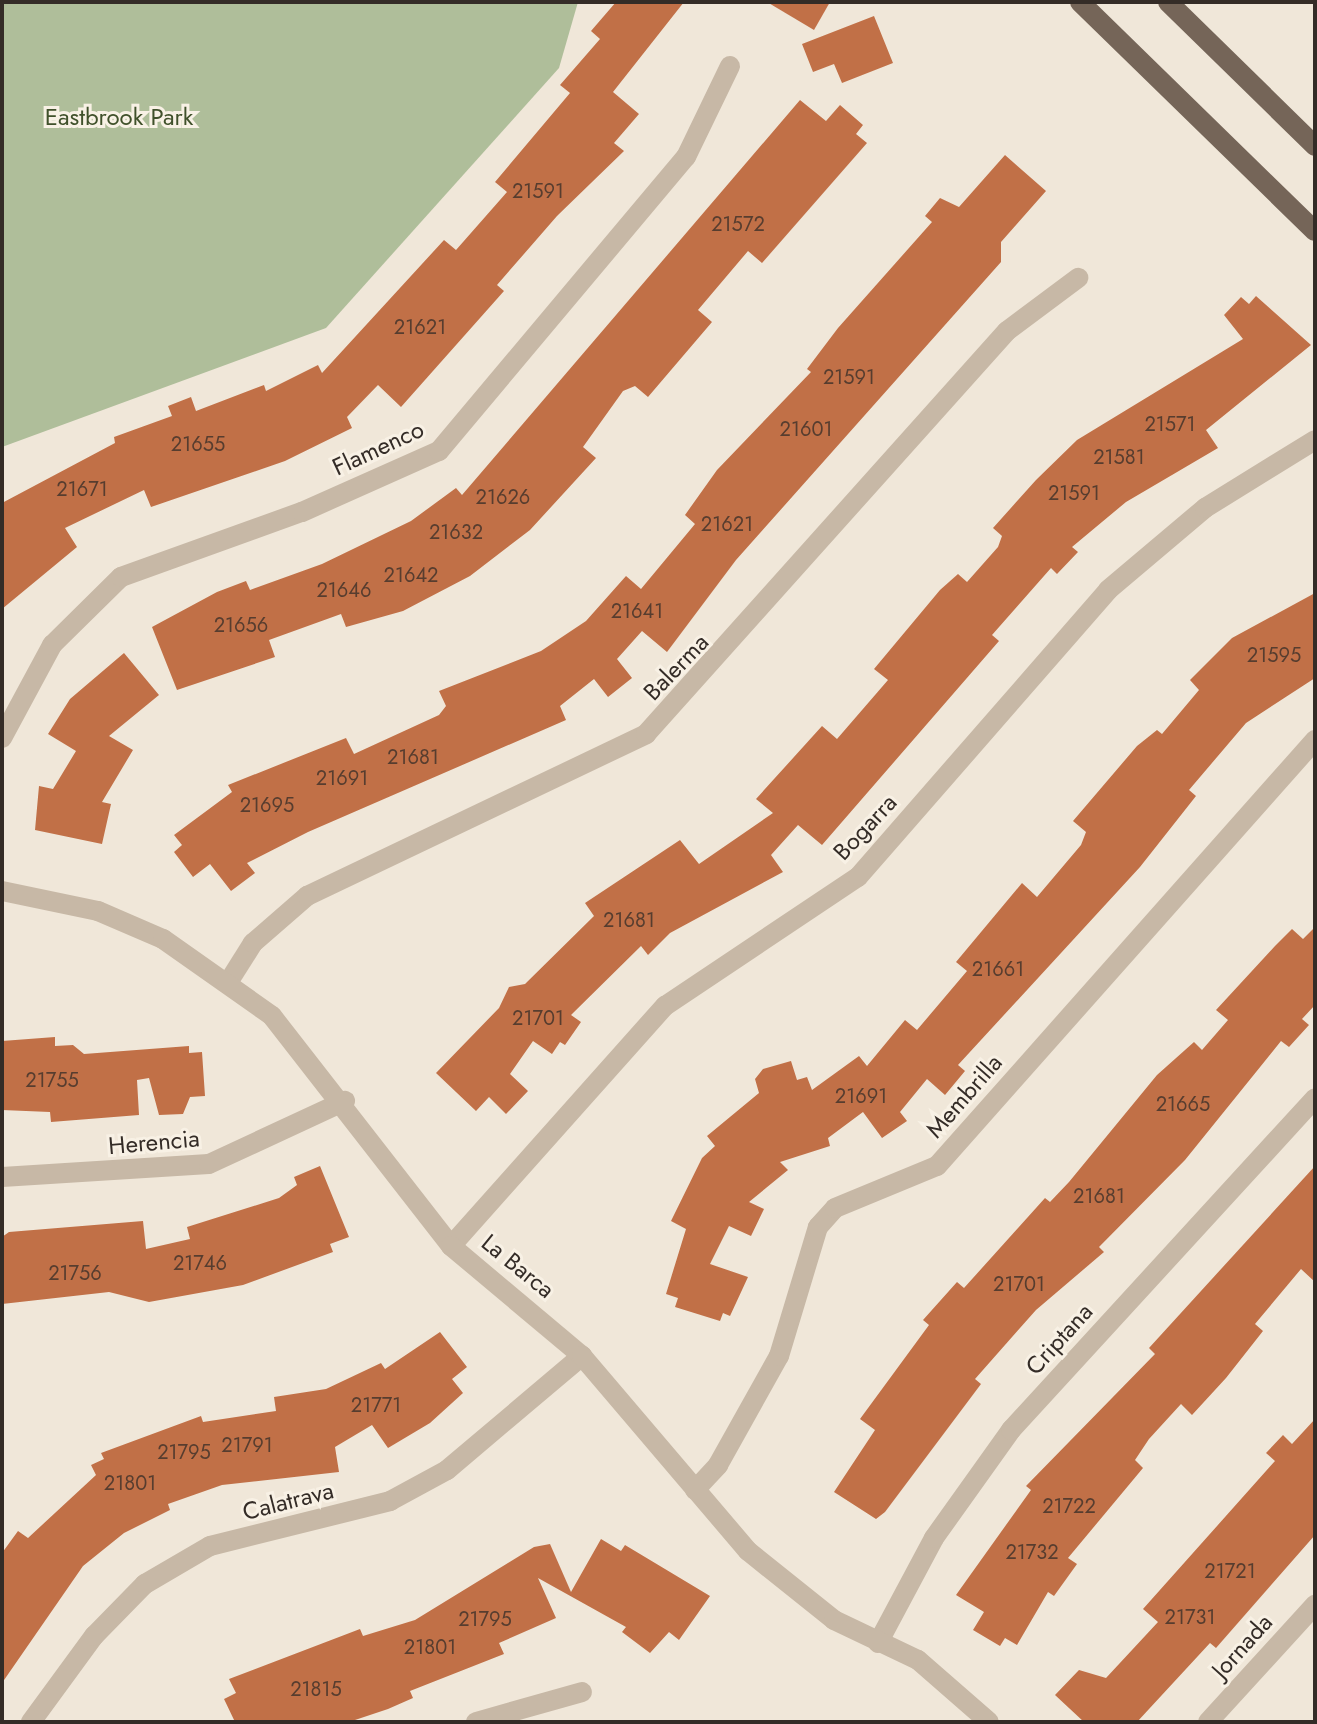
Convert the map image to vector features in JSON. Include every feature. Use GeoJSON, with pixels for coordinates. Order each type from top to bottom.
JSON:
{"type":"FeatureCollection","features":[{"type":"Feature","properties":{"kind":"main road"},"geometry":{"type":"LineString","coordinates":[[1080,2],[1315,231]]}},
{"type":"Feature","properties":{"kind":"main road"},"geometry":{"type":"LineString","coordinates":[[1168,2],[1315,146]]}},
{"type":"Feature","properties":{"kind":"street","name":"Flamenco"},"geometry":{"type":"LineString","coordinates":[[2,738],[52,645],[121,577],[302,512],[439,451],[686,157],[730,66]]}},
{"type":"Feature","properties":{"kind":"street","name":"Balerma"},"geometry":{"type":"LineString","coordinates":[[229,981],[253,943],[307,896],[646,734],[1007,331],[1078,278]]}},
{"type":"Feature","properties":{"kind":"street","name":"Bogarra"},"geometry":{"type":"LineString","coordinates":[[451,1246],[665,1006],[858,877],[1108,590],[1205,508],[1315,440]]}},
{"type":"Feature","properties":{"kind":"street","name":"Membrilla"},"geometry":{"type":"LineString","coordinates":[[695,1490],[718,1465],[779,1356],[818,1227],[835,1208],[937,1166],[1315,740]]}},
{"type":"Feature","properties":{"kind":"street","name":"La Barca"},"geometry":{"type":"LineString","coordinates":[[2,891],[98,911],[163,939],[229,981],[272,1016],[345,1101],[451,1246],[582,1356],[695,1490],[788,1590],[878,1643],[918,1660],[989,1722]]}},
{"type":"Feature","properties":{"kind":"street","name":"Criptana"},"geometry":{"type":"LineString","coordinates":[[878,1643],[934,1538],[1011,1430],[1315,1098]]}},
{"type":"Feature","properties":{"kind":"street","name":"Herencia"},"geometry":{"type":"LineString","coordinates":[[2,1177],[209,1164],[345,1101]]}},
{"type":"Feature","properties":{"kind":"street","name":"Calatrava"},"geometry":{"type":"LineString","coordinates":[[31,1722],[94,1636],[145,1584],[210,1546],[390,1501],[447,1470],[582,1356]]}},
{"type":"Feature","properties":{"kind":"street","name":"Jornada"},"geometry":{"type":"LineString","coordinates":[[1208,1722],[1315,1605]]}},
{"type":"Feature","properties":{"kind":"street"},"geometry":{"type":"LineString","coordinates":[[476,1722],[582,1692]]}},
{"type":"Feature","properties":{"kind":"green space","name":"Eastbrook Park"},"geometry":{"type":"Polygon","coordinates":[[[2,2],[578,2],[559,68],[326,328],[2,447],[2,2]]]}},
{"type":"Feature","properties":{"kind":"building"},"geometry":{"type":"Polygon","coordinates":[[[616,2],[684,2],[613,92],[639,114],[614,143],[624,151],[557,216],[497,285],[504,291],[401,407],[378,385],[347,417],[352,428],[285,461],[151,507],[144,490],[65,528],[77,547],[2,609],[2,503],[115,443],[114,437],[172,416],[168,406],[191,397],[196,411],[264,385],[266,391],[318,365],[322,373],[444,240],[456,250],[507,192],[495,182],[570,93],[560,85],[600,39],[591,31],[616,2]]]}},
{"type":"Feature","properties":{"kind":"building"},"geometry":{"type":"Polygon","coordinates":[[[767,2],[830,2],[814,30],[767,2]]]}},
{"type":"Feature","properties":{"kind":"building"},"geometry":{"type":"Polygon","coordinates":[[[874,16],[893,63],[842,83],[834,64],[813,72],[802,44],[874,16]]]}},
{"type":"Feature","properties":{"kind":"building"},"geometry":{"type":"Polygon","coordinates":[[[800,100],[826,121],[840,105],[863,125],[856,134],[867,143],[762,263],[748,251],[698,310],[712,322],[648,397],[635,386],[623,391],[583,447],[596,458],[530,530],[470,576],[403,611],[346,627],[341,614],[269,640],[275,657],[177,690],[152,627],[217,592],[246,581],[250,590],[322,564],[411,521],[456,488],[462,495],[800,100]]]}},
{"type":"Feature","properties":{"kind":"building"},"geometry":{"type":"Polygon","coordinates":[[[1005,155],[1046,191],[1001,242],[1001,262],[736,560],[667,652],[642,631],[617,659],[632,678],[608,697],[594,679],[560,706],[566,720],[308,832],[247,863],[255,873],[231,891],[210,864],[193,877],[174,852],[182,845],[174,835],[232,792],[228,785],[346,738],[354,754],[439,715],[446,706],[439,691],[541,651],[586,621],[626,576],[641,589],[695,524],[685,515],[717,470],[811,372],[807,369],[838,328],[932,222],[925,216],[940,198],[959,207],[1005,155]]]}},
{"type":"Feature","properties":{"kind":"building"},"geometry":{"type":"Polygon","coordinates":[[[1256,296],[1311,345],[1206,430],[1218,448],[1126,502],[1072,547],[1078,552],[1057,574],[1051,568],[992,635],[999,641],[822,845],[798,825],[771,855],[783,872],[670,933],[648,955],[641,946],[571,1015],[581,1022],[565,1045],[560,1042],[552,1054],[533,1041],[510,1074],[528,1091],[506,1114],[489,1097],[476,1111],[436,1073],[499,1008],[509,987],[525,984],[594,916],[585,903],[680,840],[699,864],[773,813],[756,799],[822,726],[837,739],[888,680],[874,669],[940,590],[958,574],[967,582],[998,547],[1002,536],[993,528],[1036,480],[1077,440],[1243,339],[1224,315],[1241,297],[1249,304],[1256,296]]]}},
{"type":"Feature","properties":{"kind":"building"},"geometry":{"type":"Polygon","coordinates":[[[1315,593],[1315,678],[1246,723],[1189,790],[1196,796],[1140,867],[958,1065],[965,1071],[945,1095],[927,1079],[900,1112],[907,1121],[882,1138],[863,1112],[828,1138],[830,1146],[780,1162],[788,1170],[749,1202],[764,1209],[751,1236],[729,1226],[710,1264],[748,1277],[730,1316],[723,1313],[720,1321],[675,1307],[678,1298],[666,1294],[686,1229],[671,1221],[702,1158],[715,1146],[707,1136],[759,1093],[755,1079],[763,1069],[791,1061],[797,1080],[807,1077],[812,1090],[859,1056],[867,1066],[905,1020],[917,1030],[967,971],[956,962],[1022,883],[1037,897],[1081,845],[1086,832],[1073,821],[1137,746],[1157,730],[1162,734],[1199,690],[1190,680],[1232,638],[1315,593]]]}},
{"type":"Feature","properties":{"kind":"building"},"geometry":{"type":"Polygon","coordinates":[[[124,653],[159,695],[109,736],[133,750],[102,802],[111,804],[102,844],[35,830],[39,786],[53,789],[76,751],[48,734],[70,699],[124,653]]]}},
{"type":"Feature","properties":{"kind":"building"},"geometry":{"type":"Polygon","coordinates":[[[1315,927],[1315,1005],[1302,1019],[1309,1025],[1289,1047],[1281,1041],[1185,1160],[1099,1247],[1104,1252],[1036,1310],[975,1379],[981,1384],[885,1512],[876,1519],[834,1492],[875,1430],[860,1419],[929,1325],[923,1320],[957,1282],[964,1288],[1045,1198],[1050,1202],[1157,1075],[1194,1042],[1202,1050],[1228,1020],[1216,1010],[1275,946],[1292,929],[1303,939],[1315,927]]]}},
{"type":"Feature","properties":{"kind":"building"},"geometry":{"type":"Polygon","coordinates":[[[55,1037],[55,1046],[73,1045],[84,1054],[189,1046],[189,1053],[202,1052],[205,1096],[190,1097],[183,1114],[159,1115],[149,1078],[137,1080],[139,1115],[51,1122],[50,1112],[2,1110],[2,1041],[55,1037]]]}},
{"type":"Feature","properties":{"kind":"building"},"geometry":{"type":"Polygon","coordinates":[[[320,1166],[349,1237],[330,1244],[333,1252],[243,1285],[149,1302],[109,1292],[2,1304],[2,1237],[9,1232],[143,1221],[146,1249],[190,1239],[187,1227],[279,1198],[297,1185],[294,1177],[320,1166]]]}},
{"type":"Feature","properties":{"kind":"building"},"geometry":{"type":"Polygon","coordinates":[[[1315,1166],[1315,1282],[1301,1269],[1255,1324],[1263,1331],[1226,1378],[1192,1415],[1181,1404],[1149,1439],[1135,1460],[1143,1468],[1068,1558],[1077,1564],[1054,1596],[1048,1592],[1017,1645],[1005,1638],[1000,1646],[973,1630],[984,1612],[956,1595],[1031,1490],[1026,1486],[1155,1354],[1149,1348],[1315,1166]]]}},
{"type":"Feature","properties":{"kind":"building"},"geometry":{"type":"Polygon","coordinates":[[[440,1332],[467,1367],[452,1379],[463,1393],[430,1423],[388,1448],[372,1425],[335,1447],[339,1472],[222,1485],[168,1504],[170,1510],[124,1533],[83,1566],[2,1683],[2,1553],[18,1531],[28,1538],[96,1475],[91,1465],[104,1459],[101,1453],[201,1416],[203,1422],[276,1411],[274,1397],[326,1389],[381,1363],[385,1369],[440,1332]]]}},
{"type":"Feature","properties":{"kind":"building"},"geometry":{"type":"Polygon","coordinates":[[[1315,1419],[1315,1535],[1216,1648],[1210,1643],[1137,1722],[1084,1722],[1055,1695],[1079,1670],[1106,1678],[1158,1622],[1143,1609],[1275,1461],[1266,1453],[1283,1435],[1292,1444],[1315,1419]]]}},
{"type":"Feature","properties":{"kind":"building"},"geometry":{"type":"Polygon","coordinates":[[[601,1539],[621,1551],[625,1545],[710,1596],[679,1640],[669,1632],[650,1653],[622,1632],[626,1627],[538,1578],[556,1618],[499,1643],[504,1654],[410,1691],[413,1698],[388,1709],[349,1722],[235,1722],[224,1699],[236,1693],[229,1679],[360,1629],[363,1636],[415,1620],[534,1547],[550,1544],[571,1592],[601,1539]]]}}]}
